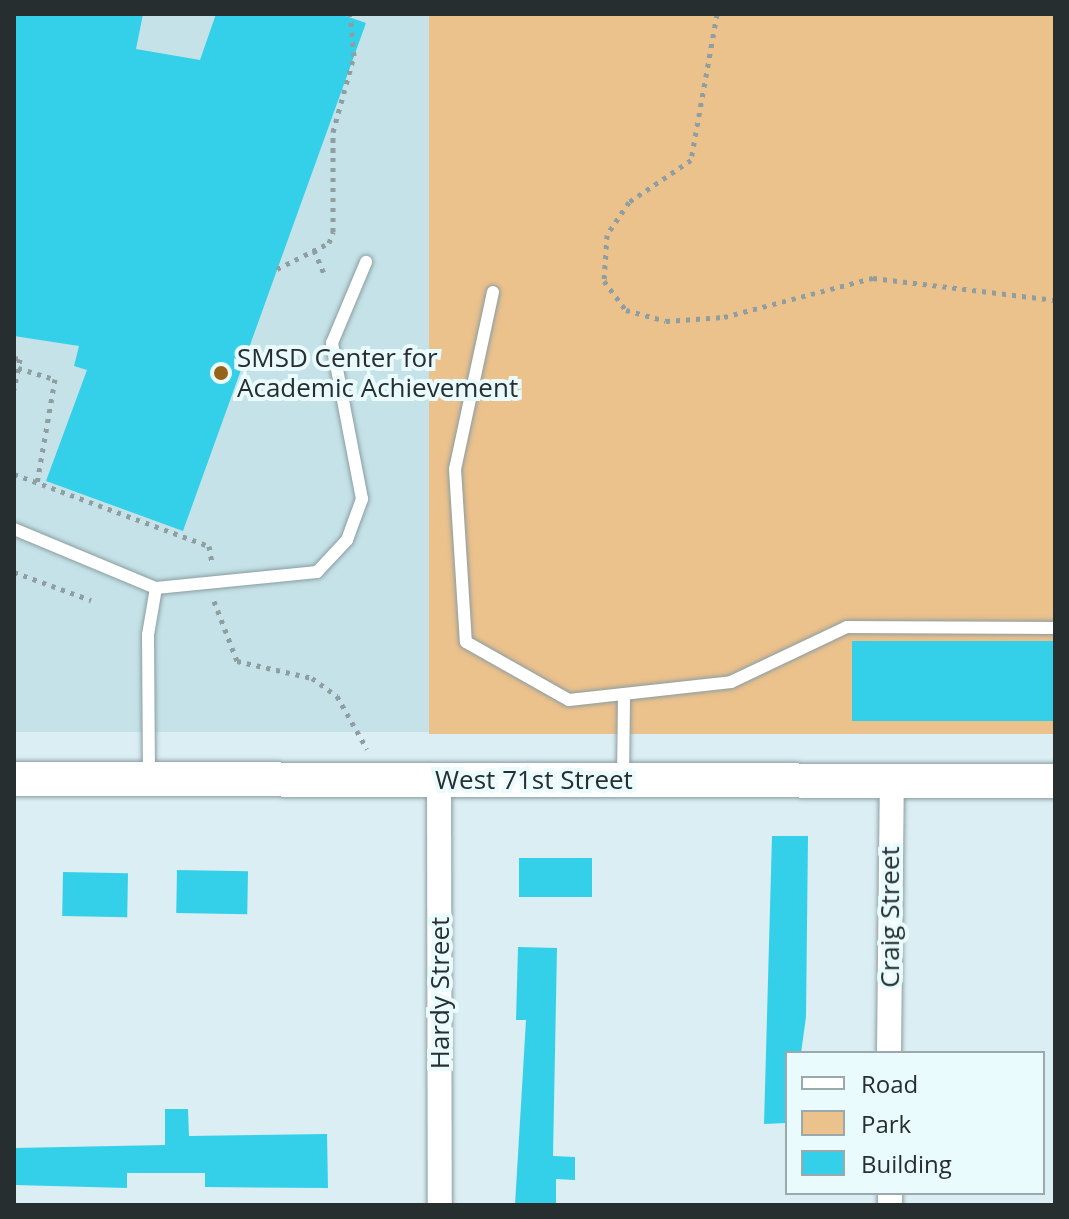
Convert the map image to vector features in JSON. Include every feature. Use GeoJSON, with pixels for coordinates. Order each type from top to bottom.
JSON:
{"type":"FeatureCollection","features":[{"type":"Feature","properties":{"kind":"street","name":"West 71st Street"},"geometry":{"type":"LineString","coordinates":[[14,779],[1055,781]]}},
{"type":"Feature","properties":{"kind":"street","name":"Hardy Street"},"geometry":{"type":"LineString","coordinates":[[439,780],[440,1205]]}},
{"type":"Feature","properties":{"kind":"street","name":"Craig Street"},"geometry":{"type":"LineString","coordinates":[[889,1051],[892,781]]}},
{"type":"Feature","properties":{"kind":"lane"},"geometry":{"type":"LineString","coordinates":[[14,529],[156,588],[317,572],[347,540],[362,499],[332,343],[366,262]]}},
{"type":"Feature","properties":{"kind":"lane"},"geometry":{"type":"LineString","coordinates":[[493,292],[455,469],[466,642],[569,700],[731,682],[847,627],[1055,628]]}},
{"type":"Feature","properties":{"kind":"lane"},"geometry":{"type":"LineString","coordinates":[[149,780],[148,635],[156,588]]}},
{"type":"Feature","properties":{"kind":"lane"},"geometry":{"type":"LineString","coordinates":[[623,780],[624,694]]}},
{"type":"Feature","properties":{"kind":"path"},"geometry":{"type":"LineString","coordinates":[[277,269],[314,250],[333,232],[333,132],[354,56],[350,14]]}},
{"type":"Feature","properties":{"kind":"path"},"geometry":{"type":"LineString","coordinates":[[717,14],[691,160],[629,202],[607,235],[604,281],[626,310],[666,321],[724,317],[873,278],[1055,300]]}},
{"type":"Feature","properties":{"kind":"path"},"geometry":{"type":"LineString","coordinates":[[314,250],[325,276]]}},
{"type":"Feature","properties":{"kind":"path"},"geometry":{"type":"LineString","coordinates":[[14,358],[18,368],[14,389]]}},
{"type":"Feature","properties":{"kind":"path"},"geometry":{"type":"LineString","coordinates":[[18,368],[55,379],[37,483]]}},
{"type":"Feature","properties":{"kind":"path"},"geometry":{"type":"LineString","coordinates":[[14,474],[209,546],[212,558]]}},
{"type":"Feature","properties":{"kind":"path"},"geometry":{"type":"LineString","coordinates":[[14,572],[91,600]]}},
{"type":"Feature","properties":{"kind":"path"},"geometry":{"type":"LineString","coordinates":[[214,599],[218,625],[237,661],[312,678],[337,696],[367,750]]}},
{"type":"Feature","properties":{"kind":"shaded area","name":"SMSD Center for Academic Achievement"},"geometry":{"type":"Polygon","coordinates":[[[14,14],[429,14],[429,732],[14,732],[14,14]]]}},
{"type":"Feature","properties":{"kind":"green space"},"geometry":{"type":"Polygon","coordinates":[[[429,14],[1055,14],[1055,734],[429,734],[429,14]]]}},
{"type":"Feature","properties":{"kind":"building","name":"SMSD Center for Academic Achievement"},"geometry":{"type":"Polygon","coordinates":[[[14,14],[143,14],[136,49],[200,60],[216,14],[340,14],[366,23],[183,531],[46,481],[87,370],[74,366],[79,346],[14,336],[14,14]]]}},
{"type":"Feature","properties":{"kind":"building"},"geometry":{"type":"Polygon","coordinates":[[[852,641],[1055,641],[1055,721],[852,721],[852,641]]]}},
{"type":"Feature","properties":{"kind":"building"},"geometry":{"type":"Polygon","coordinates":[[[772,836],[808,836],[806,1017],[801,1051],[785,1051],[785,1123],[764,1124],[772,836]]]}},
{"type":"Feature","properties":{"kind":"building"},"geometry":{"type":"Polygon","coordinates":[[[519,858],[592,858],[592,897],[519,897],[519,858]]]}},
{"type":"Feature","properties":{"kind":"building"},"geometry":{"type":"Polygon","coordinates":[[[177,870],[248,871],[247,914],[176,913],[177,870]]]}},
{"type":"Feature","properties":{"kind":"building"},"geometry":{"type":"Polygon","coordinates":[[[63,872],[128,873],[127,917],[62,916],[63,872]]]}},
{"type":"Feature","properties":{"kind":"building"},"geometry":{"type":"Polygon","coordinates":[[[518,947],[557,948],[553,1156],[575,1157],[575,1180],[556,1179],[556,1205],[515,1205],[526,1020],[516,1020],[518,947]]]}},
{"type":"Feature","properties":{"kind":"building"},"geometry":{"type":"Polygon","coordinates":[[[165,1109],[188,1109],[189,1136],[327,1134],[328,1188],[205,1187],[205,1173],[127,1173],[127,1188],[14,1185],[14,1148],[165,1145],[165,1109]]]}},
{"type":"Feature","properties":{"kind":"place","name":"SMSD Center for Academic Achievement"},"geometry":{"type":"Point","coordinates":[221,373]}}]}
